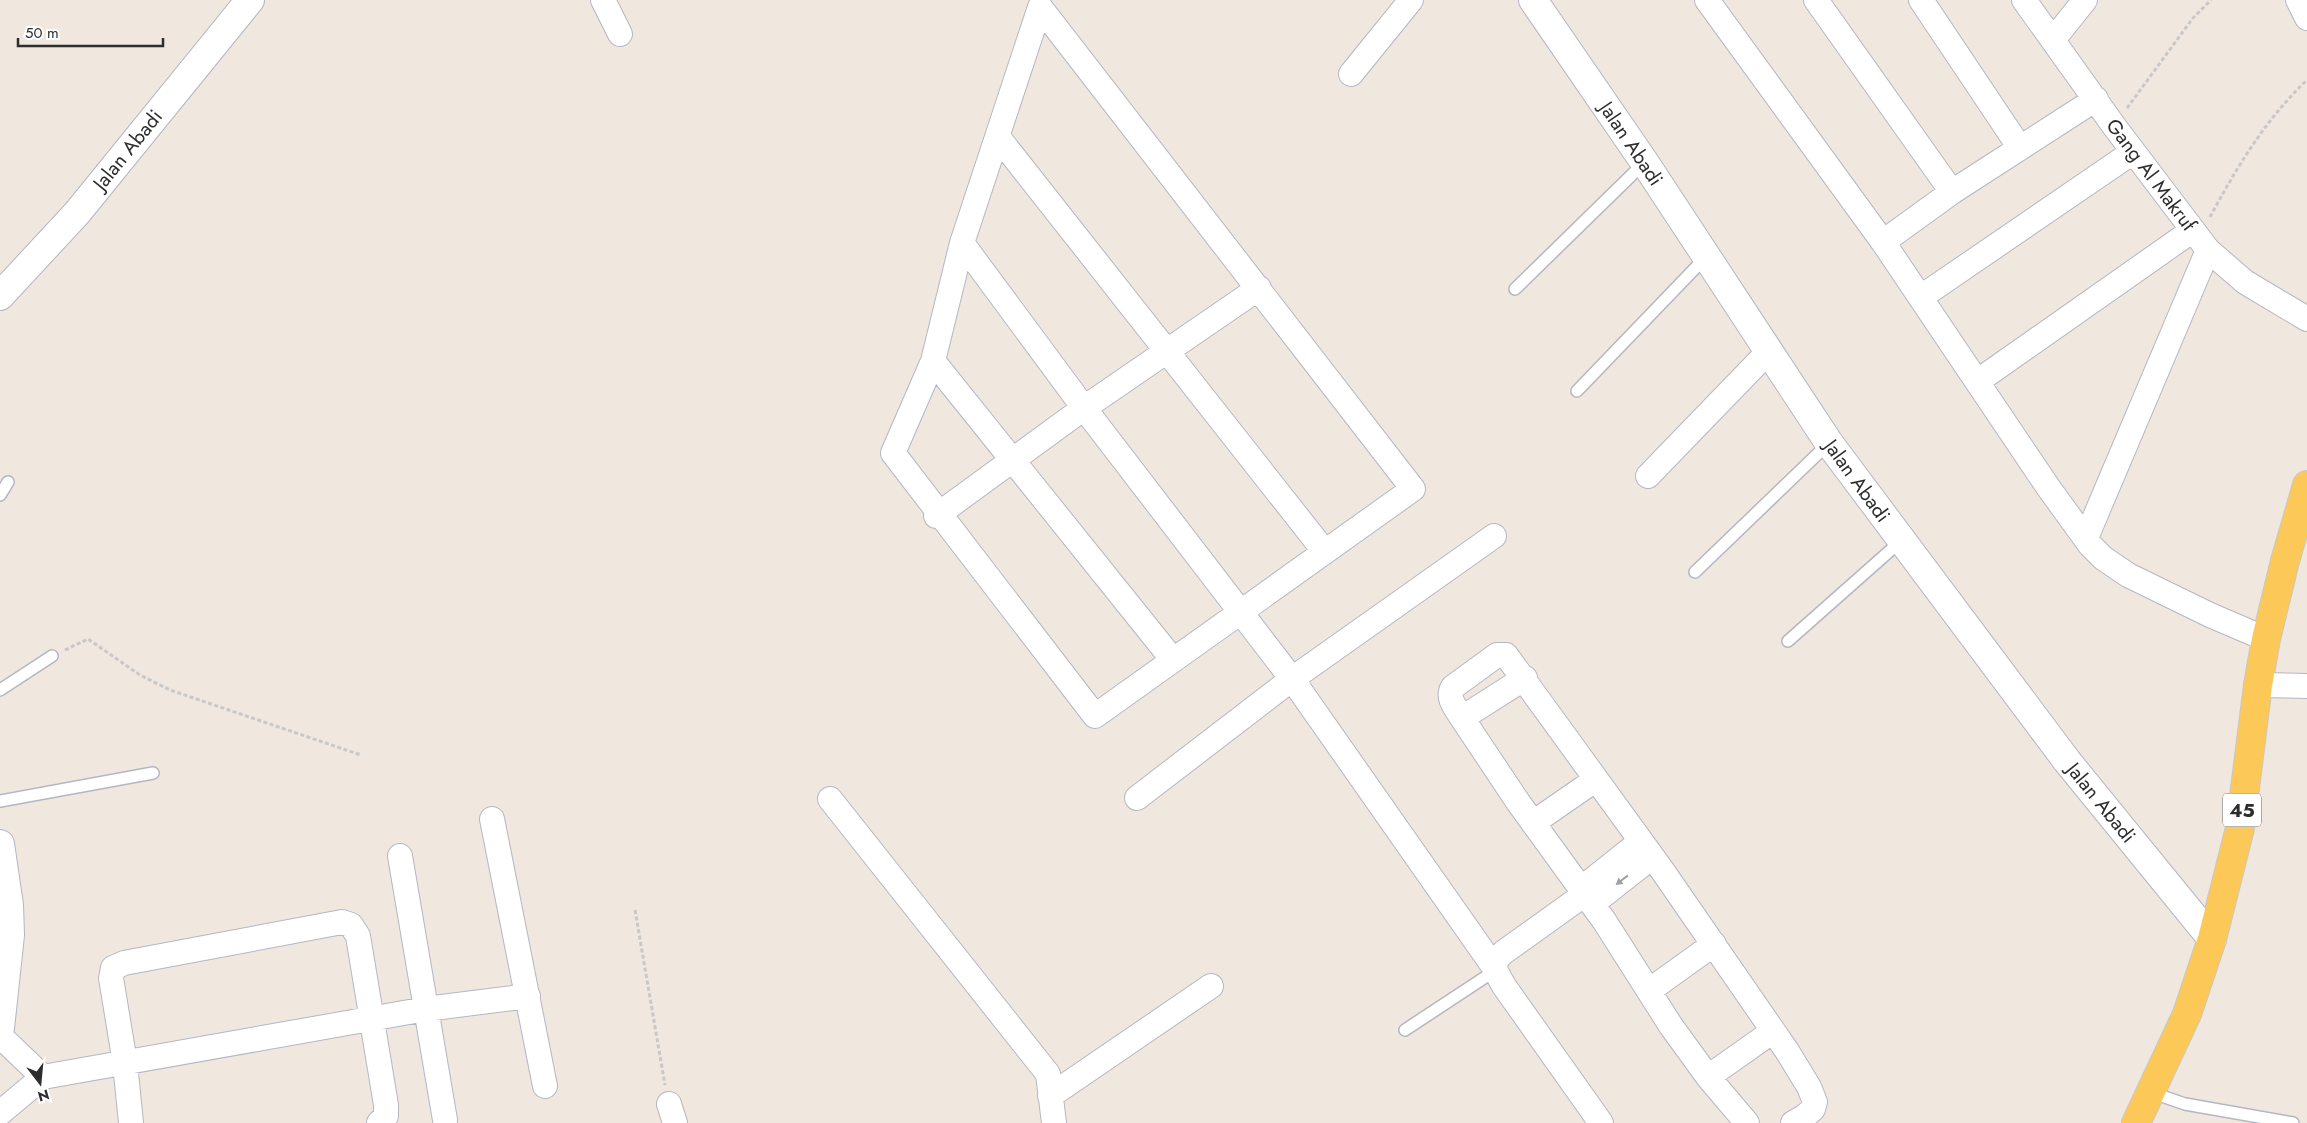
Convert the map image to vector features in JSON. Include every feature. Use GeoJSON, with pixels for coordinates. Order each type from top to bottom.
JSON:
{"type":"FeatureCollection","features":[{"type":"Feature","properties":{"kind":"main road","name":"45"},"geometry":{"type":"LineString","coordinates":[[2136,1123],[2187,1014],[2212,939],[2240,828],[2258,685],[2266,639],[2285,561],[2307,485]]}},
{"type":"Feature","properties":{"kind":"street","name":"Jalan Abadi"},"geometry":{"type":"LineString","coordinates":[[0,296],[76,213],[250,0]]}},
{"type":"Feature","properties":{"kind":"street"},"geometry":{"type":"LineString","coordinates":[[603,0],[620,34]]}},
{"type":"Feature","properties":{"kind":"street"},"geometry":{"type":"LineString","coordinates":[[1350,74],[1411,0]]}},
{"type":"Feature","properties":{"kind":"street","name":"Jalan Abadi"},"geometry":{"type":"LineString","coordinates":[[1534,0],[1645,163],[1829,443],[2067,761],[2212,939]]}},
{"type":"Feature","properties":{"kind":"street"},"geometry":{"type":"LineString","coordinates":[[1816,0],[1952,192]]}},
{"type":"Feature","properties":{"kind":"street"},"geometry":{"type":"LineString","coordinates":[[1921,0],[2020,148]]}},
{"type":"Feature","properties":{"kind":"street","name":"Gang Al Makruf"},"geometry":{"type":"LineString","coordinates":[[2024,0],[2114,126],[2200,240],[2244,282],[2307,319]]}},
{"type":"Feature","properties":{"kind":"street"},"geometry":{"type":"LineString","coordinates":[[2053,40],[2085,0]]}},
{"type":"Feature","properties":{"kind":"street"},"geometry":{"type":"LineString","coordinates":[[2298,0],[2307,18]]}},
{"type":"Feature","properties":{"kind":"street"},"geometry":{"type":"LineString","coordinates":[[1716,3],[1921,297],[2048,487],[2103,558],[2128,575],[2210,615],[2266,639]]}},
{"type":"Feature","properties":{"kind":"street"},"geometry":{"type":"LineString","coordinates":[[1040,7],[1413,489],[1095,716],[938,515],[893,452],[933,361],[962,243],[998,137],[1040,7]]}},
{"type":"Feature","properties":{"kind":"street"},"geometry":{"type":"LineString","coordinates":[[1883,242],[1952,192],[2096,99]]}},
{"type":"Feature","properties":{"kind":"street"},"geometry":{"type":"LineString","coordinates":[[998,137],[1325,552]]}},
{"type":"Feature","properties":{"kind":"street"},"geometry":{"type":"LineString","coordinates":[[1921,297],[2134,152]]}},
{"type":"Feature","properties":{"kind":"street"},"geometry":{"type":"LineString","coordinates":[[1978,381],[2200,240]]}},
{"type":"Feature","properties":{"kind":"street"},"geometry":{"type":"LineString","coordinates":[[2086,538],[2200,240]]}},
{"type":"Feature","properties":{"kind":"street"},"geometry":{"type":"LineString","coordinates":[[962,243],[1084,408],[1292,679],[1601,1123]]}},
{"type":"Feature","properties":{"kind":"street"},"geometry":{"type":"LineString","coordinates":[[938,515],[1084,408],[1259,288]]}},
{"type":"Feature","properties":{"kind":"street"},"geometry":{"type":"LineString","coordinates":[[1648,476],[1768,352]]}},
{"type":"Feature","properties":{"kind":"street"},"geometry":{"type":"LineString","coordinates":[[933,361],[1173,660]]}},
{"type":"Feature","properties":{"kind":"street"},"geometry":{"type":"LineString","coordinates":[[1138,798],[1292,679],[1494,536]]}},
{"type":"Feature","properties":{"kind":"street"},"geometry":{"type":"LineString","coordinates":[[1747,1123],[1708,1077],[1671,1026],[1650,990],[1586,896],[1533,823],[1462,718],[1450,697],[1451,690],[1462,679],[1496,655],[1506,655],[1525,678],[1595,780],[1714,944],[1809,1087],[1815,1102],[1809,1113],[1793,1123]]}},
{"type":"Feature","properties":{"kind":"street"},"geometry":{"type":"LineString","coordinates":[[1462,718],[1525,678]]}},
{"type":"Feature","properties":{"kind":"street"},"geometry":{"type":"LineString","coordinates":[[2258,685],[2307,686]]}},
{"type":"Feature","properties":{"kind":"street"},"geometry":{"type":"LineString","coordinates":[[1533,823],[1595,780]]}},
{"type":"Feature","properties":{"kind":"street"},"geometry":{"type":"LineString","coordinates":[[830,799],[1048,1074],[1054,1123]]}},
{"type":"Feature","properties":{"kind":"street"},"geometry":{"type":"LineString","coordinates":[[492,819],[545,1086]]}},
{"type":"Feature","properties":{"kind":"street"},"geometry":{"type":"LineString","coordinates":[[0,844],[9,905],[10,935],[0,1028]]}},
{"type":"Feature","properties":{"kind":"street"},"geometry":{"type":"LineString","coordinates":[[1496,970],[1495,962],[1504,952],[1586,896],[1646,850]]}},
{"type":"Feature","properties":{"kind":"street"},"geometry":{"type":"LineString","coordinates":[[400,856],[446,1120]]}},
{"type":"Feature","properties":{"kind":"street"},"geometry":{"type":"LineString","coordinates":[[131,1123],[125,1063],[111,978],[114,968],[124,963],[342,922],[351,925],[358,936],[386,1105],[386,1116],[379,1123]]}},
{"type":"Feature","properties":{"kind":"street"},"geometry":{"type":"LineString","coordinates":[[1650,990],[1714,944]]}},
{"type":"Feature","properties":{"kind":"street"},"geometry":{"type":"LineString","coordinates":[[1050,1096],[1211,986]]}},
{"type":"Feature","properties":{"kind":"street"},"geometry":{"type":"LineString","coordinates":[[0,1113],[43,1076],[426,1009],[528,996]]}},
{"type":"Feature","properties":{"kind":"street"},"geometry":{"type":"LineString","coordinates":[[1708,1077],[1773,1031]]}},
{"type":"Feature","properties":{"kind":"street"},"geometry":{"type":"LineString","coordinates":[[0,1036],[43,1076]]}},
{"type":"Feature","properties":{"kind":"lane"},"geometry":{"type":"LineString","coordinates":[[1515,289],[1645,163]]}},
{"type":"Feature","properties":{"kind":"lane"},"geometry":{"type":"LineString","coordinates":[[1577,391],[1706,258]]}},
{"type":"Feature","properties":{"kind":"lane"},"geometry":{"type":"LineString","coordinates":[[1695,572],[1829,443]]}},
{"type":"Feature","properties":{"kind":"lane"},"geometry":{"type":"LineString","coordinates":[[0,495],[8,482]]}},
{"type":"Feature","properties":{"kind":"lane"},"geometry":{"type":"LineString","coordinates":[[1788,641],[1901,541]]}},
{"type":"Feature","properties":{"kind":"lane"},"geometry":{"type":"LineString","coordinates":[[0,690],[52,656]]}},
{"type":"Feature","properties":{"kind":"lane"},"geometry":{"type":"LineString","coordinates":[[0,800],[153,773]]}},
{"type":"Feature","properties":{"kind":"lane"},"geometry":{"type":"LineString","coordinates":[[1405,1030],[1496,970]]}},
{"type":"Feature","properties":{"kind":"lane"},"geometry":{"type":"LineString","coordinates":[[2150,1092],[2184,1104],[2293,1123]]}},
{"type":"Feature","properties":{"kind":"path"},"geometry":{"type":"LineString","coordinates":[[2114,126],[2194,18],[2211,0]]}},
{"type":"Feature","properties":{"kind":"path"},"geometry":{"type":"LineString","coordinates":[[2200,240],[2240,162],[2276,111],[2307,80]]}},
{"type":"Feature","properties":{"kind":"path"},"geometry":{"type":"LineString","coordinates":[[52,656],[88,639],[140,675],[170,690],[361,756]]}},
{"type":"Feature","properties":{"kind":"path"},"geometry":{"type":"LineString","coordinates":[[635,910],[672,1114]]}}]}
